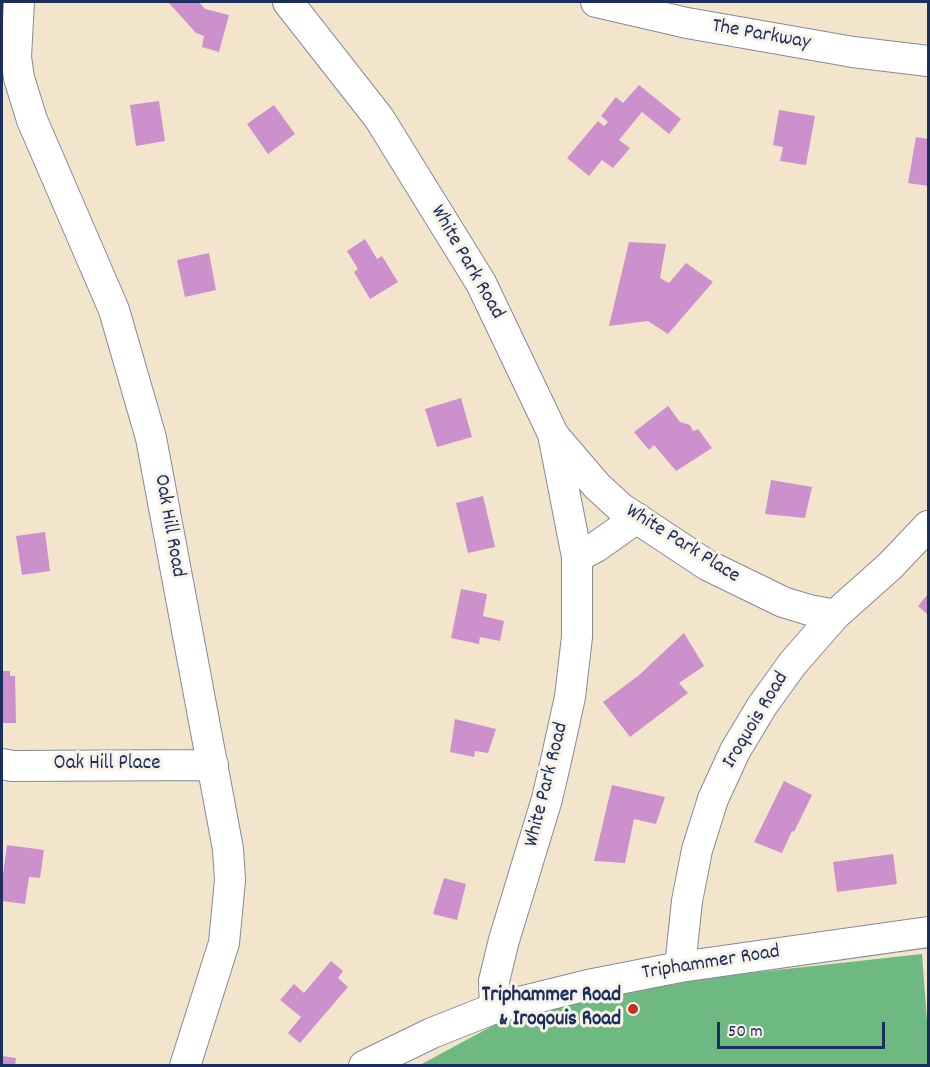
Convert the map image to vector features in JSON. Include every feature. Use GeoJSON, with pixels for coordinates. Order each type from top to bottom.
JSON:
{"type":"FeatureCollection","features":[{"type":"Feature","properties":{"kind":"street","name":"Oak Hill Road"},"geometry":{"type":"LineString","coordinates":[[19,2],[16,57],[19,78],[32,120],[114,310],[151,438],[228,849],[230,880],[224,943],[185,1065]]}},
{"type":"Feature","properties":{"kind":"street","name":"White Park Road"},"geometry":{"type":"LineString","coordinates":[[288,2],[379,118],[481,283],[553,434],[577,557],[577,637],[570,697],[547,799],[496,969],[495,1008]]}},
{"type":"Feature","properties":{"kind":"street","name":"The Parkway"},"geometry":{"type":"LineString","coordinates":[[596,2],[687,23],[853,52],[928,61]]}},
{"type":"Feature","properties":{"kind":"street","name":"White Park Place"},"geometry":{"type":"LineString","coordinates":[[553,434],[597,486],[621,508],[706,565],[758,591],[809,610],[835,615]]}},
{"type":"Feature","properties":{"kind":"street"},"geometry":{"type":"LineString","coordinates":[[577,557],[596,547],[637,518]]}},
{"type":"Feature","properties":{"kind":"street","name":"Iroquois Road"},"geometry":{"type":"LineString","coordinates":[[680,967],[687,902],[697,850],[713,800],[735,751],[762,705],[793,663],[835,615],[890,566],[928,526]]}},
{"type":"Feature","properties":{"kind":"street","name":"Oak Hill Place"},"geometry":{"type":"LineString","coordinates":[[2,764],[12,766],[213,765]]}},
{"type":"Feature","properties":{"kind":"street","name":"Triphammer Road"},"geometry":{"type":"LineString","coordinates":[[364,1065],[432,1033],[495,1008],[588,986],[680,967],[928,932]]}},
{"type":"Feature","properties":{"kind":"green space"},"geometry":{"type":"Polygon","coordinates":[[[922,954],[928,1065],[418,1066],[550,995],[922,954]]]}},
{"type":"Feature","properties":{"kind":"building"},"geometry":{"type":"Polygon","coordinates":[[[168,2],[199,2],[205,9],[229,15],[219,52],[202,47],[204,36],[196,33],[168,2]]]}},
{"type":"Feature","properties":{"kind":"building"},"geometry":{"type":"Polygon","coordinates":[[[639,85],[681,119],[669,134],[642,112],[619,140],[630,148],[613,168],[602,160],[589,176],[567,158],[598,121],[604,126],[608,122],[601,116],[616,97],[623,103],[639,85]]]}},
{"type":"Feature","properties":{"kind":"building"},"geometry":{"type":"Polygon","coordinates":[[[159,101],[165,141],[136,146],[130,105],[159,101]]]}},
{"type":"Feature","properties":{"kind":"building"},"geometry":{"type":"Polygon","coordinates":[[[274,105],[295,134],[268,154],[247,124],[274,105]]]}},
{"type":"Feature","properties":{"kind":"building"},"geometry":{"type":"Polygon","coordinates":[[[779,110],[815,116],[806,165],[780,161],[783,147],[773,145],[779,110]]]}},
{"type":"Feature","properties":{"kind":"building"},"geometry":{"type":"Polygon","coordinates":[[[916,137],[928,139],[928,186],[908,183],[916,137]]]}},
{"type":"Feature","properties":{"kind":"building"},"geometry":{"type":"Polygon","coordinates":[[[365,239],[377,259],[382,256],[398,282],[370,299],[354,272],[358,269],[347,251],[365,239]]]}},
{"type":"Feature","properties":{"kind":"building"},"geometry":{"type":"Polygon","coordinates":[[[629,242],[666,244],[660,278],[669,283],[686,263],[713,282],[668,334],[648,321],[609,326],[629,242]]]}},
{"type":"Feature","properties":{"kind":"building"},"geometry":{"type":"Polygon","coordinates":[[[209,253],[216,290],[185,297],[177,260],[209,253]]]}},
{"type":"Feature","properties":{"kind":"building"},"geometry":{"type":"Polygon","coordinates":[[[461,398],[472,437],[437,447],[425,409],[461,398]]]}},
{"type":"Feature","properties":{"kind":"building"},"geometry":{"type":"Polygon","coordinates":[[[668,406],[680,422],[690,425],[693,431],[698,429],[712,448],[676,471],[654,445],[649,450],[634,432],[668,406]]]}},
{"type":"Feature","properties":{"kind":"building"},"geometry":{"type":"Polygon","coordinates":[[[771,480],[812,487],[805,518],[765,514],[771,480]]]}},
{"type":"Feature","properties":{"kind":"building"},"geometry":{"type":"Polygon","coordinates":[[[483,496],[495,547],[468,553],[456,503],[483,496]]]}},
{"type":"Feature","properties":{"kind":"building"},"geometry":{"type":"Polygon","coordinates":[[[45,532],[50,571],[22,575],[16,536],[45,532]]]}},
{"type":"Feature","properties":{"kind":"building"},"geometry":{"type":"Polygon","coordinates":[[[461,589],[487,594],[483,616],[504,621],[500,641],[480,637],[479,644],[451,638],[461,589]]]}},
{"type":"Feature","properties":{"kind":"building"},"geometry":{"type":"Polygon","coordinates":[[[928,594],[928,615],[918,606],[928,594]]]}},
{"type":"Feature","properties":{"kind":"building"},"geometry":{"type":"Polygon","coordinates":[[[684,633],[704,666],[679,683],[688,693],[630,737],[603,702],[638,676],[684,633]]]}},
{"type":"Feature","properties":{"kind":"building"},"geometry":{"type":"Polygon","coordinates":[[[2,671],[10,671],[10,676],[15,676],[16,723],[2,723],[2,671]]]}},
{"type":"Feature","properties":{"kind":"building"},"geometry":{"type":"Polygon","coordinates":[[[455,719],[496,729],[488,753],[475,751],[474,757],[450,752],[455,719]]]}},
{"type":"Feature","properties":{"kind":"building"},"geometry":{"type":"Polygon","coordinates":[[[784,781],[812,795],[782,853],[754,842],[784,781]]]}},
{"type":"Feature","properties":{"kind":"building"},"geometry":{"type":"Polygon","coordinates":[[[612,785],[665,797],[656,824],[634,819],[625,863],[594,861],[612,785]]]}},
{"type":"Feature","properties":{"kind":"building"},"geometry":{"type":"Polygon","coordinates":[[[7,845],[44,850],[40,878],[29,877],[25,904],[2,901],[7,845]]]}},
{"type":"Feature","properties":{"kind":"building"},"geometry":{"type":"Polygon","coordinates":[[[893,854],[897,884],[837,892],[833,862],[893,854]]]}},
{"type":"Feature","properties":{"kind":"building"},"geometry":{"type":"Polygon","coordinates":[[[444,878],[466,884],[457,920],[433,914],[444,878]]]}},
{"type":"Feature","properties":{"kind":"building"},"geometry":{"type":"Polygon","coordinates":[[[331,961],[343,971],[338,978],[348,987],[300,1043],[288,1033],[301,1017],[280,1000],[294,984],[304,993],[331,961]]]}},
{"type":"Feature","properties":{"kind":"building"},"geometry":{"type":"Polygon","coordinates":[[[2,1056],[16,1058],[15,1066],[2,1066],[2,1056]]]}},
{"type":"Feature","properties":{"kind":"place","name":"Triphammer Road & Iroqouis Road"},"geometry":{"type":"Point","coordinates":[633,1009]}}]}
